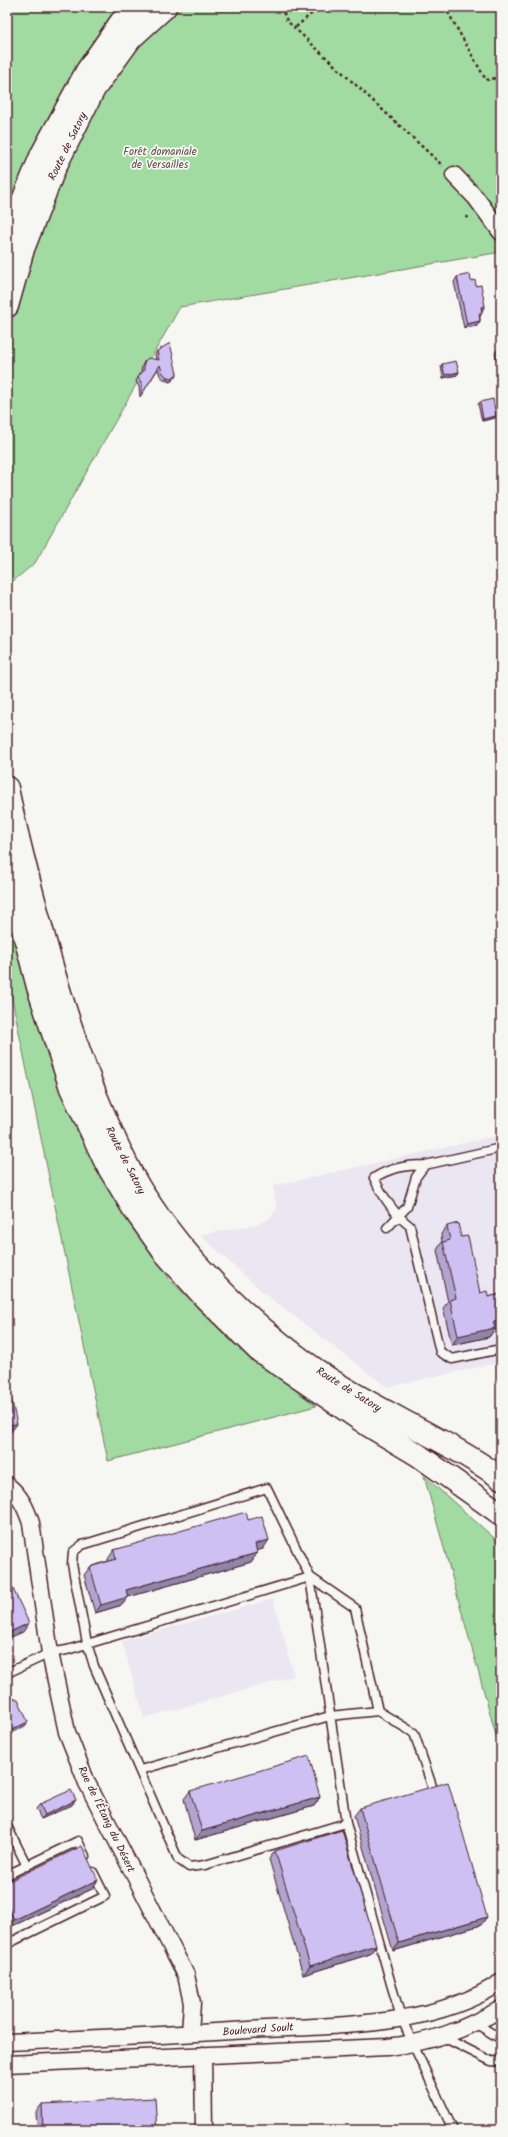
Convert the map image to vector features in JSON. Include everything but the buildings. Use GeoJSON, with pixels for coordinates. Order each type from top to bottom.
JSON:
{"type":"FeatureCollection","features":[{"type":"Feature","properties":{"kind":"main road","name":"Route de Satory"},"geometry":{"type":"LineString","coordinates":[[7,239],[42,154],[87,71],[121,22],[138,7]]}},
{"type":"Feature","properties":{"kind":"main road","name":"Route de Satory"},"geometry":{"type":"LineString","coordinates":[[7,306],[23,250],[55,167],[94,90],[131,38],[165,7]]}},
{"type":"Feature","properties":{"kind":"main road","name":"Route de Satory"},"geometry":{"type":"LineString","coordinates":[[7,788],[14,824],[55,979],[89,1080],[121,1154],[146,1198],[179,1242],[218,1286],[271,1336],[326,1377],[407,1424]]}},
{"type":"Feature","properties":{"kind":"main road","name":"Route de Satory"},"geometry":{"type":"LineString","coordinates":[[7,867],[38,987],[71,1088],[106,1163],[133,1208],[164,1252],[200,1292],[258,1350],[368,1425],[418,1455]]}},
{"type":"Feature","properties":{"kind":"main road"},"geometry":{"type":"LineString","coordinates":[[407,1424],[472,1458],[501,1478]]}},
{"type":"Feature","properties":{"kind":"main road"},"geometry":{"type":"LineString","coordinates":[[407,1424],[501,1493]]}},
{"type":"Feature","properties":{"kind":"main road"},"geometry":{"type":"LineString","coordinates":[[418,1455],[501,1514]]}},
{"type":"Feature","properties":{"kind":"main road"},"geometry":{"type":"LineString","coordinates":[[418,1455],[501,1529]]}},
{"type":"Feature","properties":{"kind":"street"},"geometry":{"type":"LineString","coordinates":[[454,175],[476,198],[501,232]]}},
{"type":"Feature","properties":{"kind":"street","name":"Rue de l'Étang du Désert"},"geometry":{"type":"LineString","coordinates":[[7,1485],[15,1491],[25,1506],[31,1524],[50,1653],[67,1732],[87,1783],[186,1976],[192,2003],[190,2033]]}},
{"type":"Feature","properties":{"kind":"street","name":"Boulevard Soult"},"geometry":{"type":"LineString","coordinates":[[7,2042],[367,2022],[443,2010],[487,1992],[501,1982]]}},
{"type":"Feature","properties":{"kind":"street","name":"Boulevard Soult"},"geometry":{"type":"LineString","coordinates":[[7,2064],[387,2047],[413,2044],[443,2037],[475,2023],[501,2009]]}},
{"type":"Feature","properties":{"kind":"street"},"geometry":{"type":"LineString","coordinates":[[203,2055],[204,2130]]}},
{"type":"Feature","properties":{"kind":"lane"},"geometry":{"type":"LineString","coordinates":[[501,1148],[425,1165],[407,1165],[381,1173],[374,1178],[392,1209],[398,1217],[410,1226],[440,1352],[452,1359],[501,1349]]}},
{"type":"Feature","properties":{"kind":"lane"},"geometry":{"type":"LineString","coordinates":[[387,1228],[407,1207],[416,1176],[425,1165]]}},
{"type":"Feature","properties":{"kind":"lane"},"geometry":{"type":"LineString","coordinates":[[346,1823],[205,1865],[190,1866],[178,1859],[94,1666],[87,1642],[72,1564],[73,1552],[82,1545],[267,1488],[310,1577],[346,1823],[401,2017],[453,2130]]}},
{"type":"Feature","properties":{"kind":"lane"},"geometry":{"type":"LineString","coordinates":[[7,1673],[50,1653],[67,1650],[87,1642],[310,1577]]}},
{"type":"Feature","properties":{"kind":"lane"},"geometry":{"type":"LineString","coordinates":[[310,1577],[355,1608],[378,1712]]}},
{"type":"Feature","properties":{"kind":"lane"},"geometry":{"type":"LineString","coordinates":[[140,1770],[330,1716],[378,1712],[414,1732],[432,1786]]}},
{"type":"Feature","properties":{"kind":"lane"},"geometry":{"type":"LineString","coordinates":[[7,1826],[27,1866]]}},
{"type":"Feature","properties":{"kind":"lane"},"geometry":{"type":"LineString","coordinates":[[7,1876],[78,1841],[105,1896],[7,1944]]}},
{"type":"Feature","properties":{"kind":"lane"},"geometry":{"type":"LineString","coordinates":[[475,2023],[501,2039]]}},
{"type":"Feature","properties":{"kind":"lane"},"geometry":{"type":"LineString","coordinates":[[443,2037],[491,2061],[501,2062]]}},
{"type":"Feature","properties":{"kind":"path"},"geometry":{"type":"LineString","coordinates":[[281,7],[287,21],[296,27],[357,87],[454,175]]}},
{"type":"Feature","properties":{"kind":"path"},"geometry":{"type":"LineString","coordinates":[[296,27],[319,7]]}},
{"type":"Feature","properties":{"kind":"path"},"geometry":{"type":"LineString","coordinates":[[445,7],[486,80],[501,77]]}},
{"type":"Feature","properties":{"kind":"shaded area"},"geometry":{"type":"Polygon","coordinates":[[[501,1135],[501,1362],[387,1387],[264,1293],[200,1235],[259,1224],[270,1218],[277,1208],[273,1186],[501,1135]]]}},
{"type":"Feature","properties":{"kind":"shaded area"},"geometry":{"type":"Polygon","coordinates":[[[273,1599],[294,1676],[144,1718],[122,1641],[273,1599]]]}},
{"type":"Feature","properties":{"kind":"green space","name":"Forêt domaniale de Versailles"},"geometry":{"type":"Polygon","coordinates":[[[7,7],[501,7],[501,252],[180,307],[35,563],[7,586],[7,7]]]}},
{"type":"Feature","properties":{"kind":"green space"},"geometry":{"type":"Polygon","coordinates":[[[7,916],[78,1134],[170,1280],[244,1351],[316,1406],[108,1461],[10,989],[7,989],[7,916]]]}},
{"type":"Feature","properties":{"kind":"green space"},"geometry":{"type":"Polygon","coordinates":[[[424,1476],[501,1544],[501,1753],[424,1476]]]}}]}
